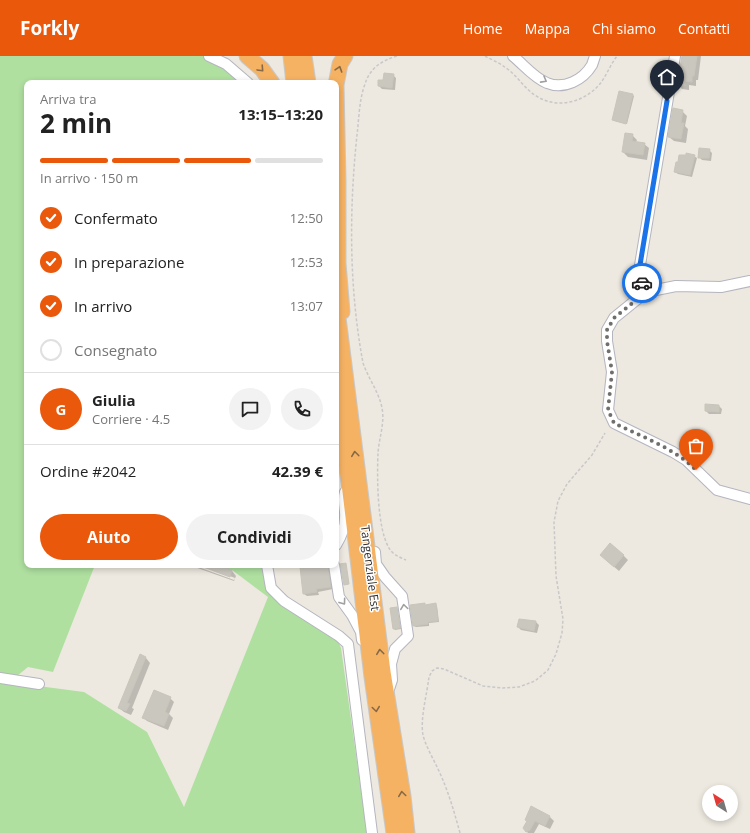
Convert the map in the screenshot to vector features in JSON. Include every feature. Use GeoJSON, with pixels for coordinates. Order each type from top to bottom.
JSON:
{"type":"FeatureCollection","features":[{"type":"Feature","properties":{"kind":"highway"},"geometry":{"type":"LineString","coordinates":[[247,56],[262,69],[270,80]]}},
{"type":"Feature","properties":{"kind":"highway"},"geometry":{"type":"LineString","coordinates":[[291,56],[294,80]]}},
{"type":"Feature","properties":{"kind":"highway"},"geometry":{"type":"LineString","coordinates":[[304,56],[308,80]]}},
{"type":"Feature","properties":{"kind":"highway"},"geometry":{"type":"LineString","coordinates":[[337,80],[340,64],[345,56]]}},
{"type":"Feature","properties":{"kind":"highway"},"geometry":{"type":"LineString","coordinates":[[339,274],[348,370],[341,390]]}},
{"type":"Feature","properties":{"kind":"highway","name":"Tangenziale Est"},"geometry":{"type":"LineString","coordinates":[[339,355],[349,483],[372,677],[394,833]]}},
{"type":"Feature","properties":{"kind":"highway","name":"Tangenziale Est"},"geometry":{"type":"LineString","coordinates":[[341,390],[362,504],[387,696],[403,796],[407,833]]}},
{"type":"Feature","properties":{"kind":"street"},"geometry":{"type":"LineString","coordinates":[[209,56],[226,64],[245,80]]}},
{"type":"Feature","properties":{"kind":"street"},"geometry":{"type":"LineString","coordinates":[[513,56],[539,78],[547,83],[555,85],[564,85],[581,77],[592,64],[595,57]]}},
{"type":"Feature","properties":{"kind":"street"},"geometry":{"type":"LineString","coordinates":[[646,292],[642,282],[640,265],[675,56]]}},
{"type":"Feature","properties":{"kind":"street"},"geometry":{"type":"LineString","coordinates":[[750,281],[720,287],[676,286],[646,292],[614,318],[607,330],[607,341],[612,372],[608,410],[614,423],[686,460],[717,490],[750,499]]}},
{"type":"Feature","properties":{"kind":"street"},"geometry":{"type":"LineString","coordinates":[[339,539],[342,533],[345,518],[343,497],[349,483]]}},
{"type":"Feature","properties":{"kind":"street"},"geometry":{"type":"LineString","coordinates":[[362,504],[370,524],[376,564],[385,577],[402,596],[408,636],[395,649],[391,664],[392,680],[387,696]]}},
{"type":"Feature","properties":{"kind":"street"},"geometry":{"type":"LineString","coordinates":[[268,568],[271,588],[284,601],[339,636],[348,644],[372,833]]}},
{"type":"Feature","properties":{"kind":"street"},"geometry":{"type":"LineString","coordinates":[[334,568],[339,597],[352,615],[361,632],[365,661],[372,677]]}},
{"type":"Feature","properties":{"kind":"street"},"geometry":{"type":"LineString","coordinates":[[0,678],[39,684]]}},
{"type":"Feature","properties":{"kind":"path"},"geometry":{"type":"LineString","coordinates":[[397,56],[385,60],[374,68],[365,84],[355,160],[352,211],[352,277],[363,362],[366,373],[378,395],[382,407],[383,418],[378,452],[378,477],[380,513],[384,537],[389,549],[396,556],[406,560]]}},
{"type":"Feature","properties":{"kind":"path"},"geometry":{"type":"LineString","coordinates":[[460,833],[451,801],[423,734],[423,721],[429,677],[432,671],[437,668],[444,669],[483,686],[503,688],[519,687],[534,681],[548,670],[556,654],[562,633],[563,619],[555,560],[554,522],[558,501],[566,484],[592,455],[605,433]]}},
{"type":"Feature","properties":{"kind":"green space"},"geometry":{"type":"Polygon","coordinates":[[[0,56],[203,56],[229,71],[239,80],[24,80],[24,568],[94,568],[53,672],[28,667],[17,676],[0,673],[0,56]]]}},
{"type":"Feature","properties":{"kind":"green space"},"geometry":{"type":"Polygon","coordinates":[[[226,568],[263,568],[267,589],[274,599],[337,639],[341,648],[367,833],[0,833],[0,681],[84,692],[147,732],[184,807],[268,597],[232,570],[226,568]]]}},
{"type":"Feature","properties":{"kind":"building"},"geometry":{"type":"Polygon","coordinates":[[[682,56],[697,56],[692,82],[685,81],[685,86],[677,85],[682,56]]]}},
{"type":"Feature","properties":{"kind":"building"},"geometry":{"type":"Polygon","coordinates":[[[384,73],[394,74],[392,88],[378,86],[378,80],[383,80],[384,73]]]}},
{"type":"Feature","properties":{"kind":"building"},"geometry":{"type":"Polygon","coordinates":[[[619,91],[633,94],[626,124],[612,120],[619,91]]]}},
{"type":"Feature","properties":{"kind":"building"},"geometry":{"type":"Polygon","coordinates":[[[673,108],[683,110],[681,123],[684,123],[681,139],[668,137],[673,108]]]}},
{"type":"Feature","properties":{"kind":"building"},"geometry":{"type":"Polygon","coordinates":[[[625,133],[633,134],[632,141],[645,143],[643,155],[622,152],[625,133]]]}},
{"type":"Feature","properties":{"kind":"building"},"geometry":{"type":"Polygon","coordinates":[[[699,148],[710,149],[709,158],[698,158],[699,148]]]}},
{"type":"Feature","properties":{"kind":"building"},"geometry":{"type":"Polygon","coordinates":[[[686,153],[695,155],[690,175],[674,172],[679,155],[686,155],[686,153]]]}},
{"type":"Feature","properties":{"kind":"building"},"geometry":{"type":"Polygon","coordinates":[[[705,404],[719,405],[719,412],[705,411],[705,404]]]}},
{"type":"Feature","properties":{"kind":"building"},"geometry":{"type":"Polygon","coordinates":[[[610,543],[624,555],[614,567],[600,555],[610,543]]]}},
{"type":"Feature","properties":{"kind":"building"},"geometry":{"type":"Polygon","coordinates":[[[346,563],[349,584],[344,585],[340,564],[346,563]]]}},
{"type":"Feature","properties":{"kind":"building"},"geometry":{"type":"Polygon","coordinates":[[[206,568],[226,568],[232,570],[230,577],[206,568]]]}},
{"type":"Feature","properties":{"kind":"building"},"geometry":{"type":"Polygon","coordinates":[[[300,568],[328,568],[331,587],[316,589],[317,592],[303,594],[300,568]]]}},
{"type":"Feature","properties":{"kind":"building"},"geometry":{"type":"Polygon","coordinates":[[[425,603],[425,605],[436,603],[438,621],[413,626],[410,605],[425,603]]]}},
{"type":"Feature","properties":{"kind":"building"},"geometry":{"type":"Polygon","coordinates":[[[397,607],[400,628],[393,629],[390,608],[397,607]]]}},
{"type":"Feature","properties":{"kind":"building"},"geometry":{"type":"Polygon","coordinates":[[[519,619],[536,621],[534,631],[517,627],[519,619]]]}},
{"type":"Feature","properties":{"kind":"building"},"geometry":{"type":"Polygon","coordinates":[[[140,654],[146,657],[127,703],[130,704],[126,711],[118,708],[140,654]]]}},
{"type":"Feature","properties":{"kind":"building"},"geometry":{"type":"Polygon","coordinates":[[[154,690],[171,697],[165,712],[169,714],[164,726],[142,718],[154,690]]]}},
{"type":"Feature","properties":{"kind":"building"},"geometry":{"type":"Polygon","coordinates":[[[531,806],[550,816],[545,826],[535,821],[530,830],[526,832],[523,828],[527,821],[525,820],[531,806]]]}},
{"type":"Feature","properties":{"kind":"way so far"},"geometry":{"type":"LineString","coordinates":[[642,283],[646,292],[634,300],[614,318],[607,330],[607,341],[612,372],[608,410],[614,423],[673,452],[686,460],[696,470]]}},
{"type":"Feature","properties":{"kind":"route"},"geometry":{"type":"LineString","coordinates":[[642,283],[640,265],[667,101]]}}]}
